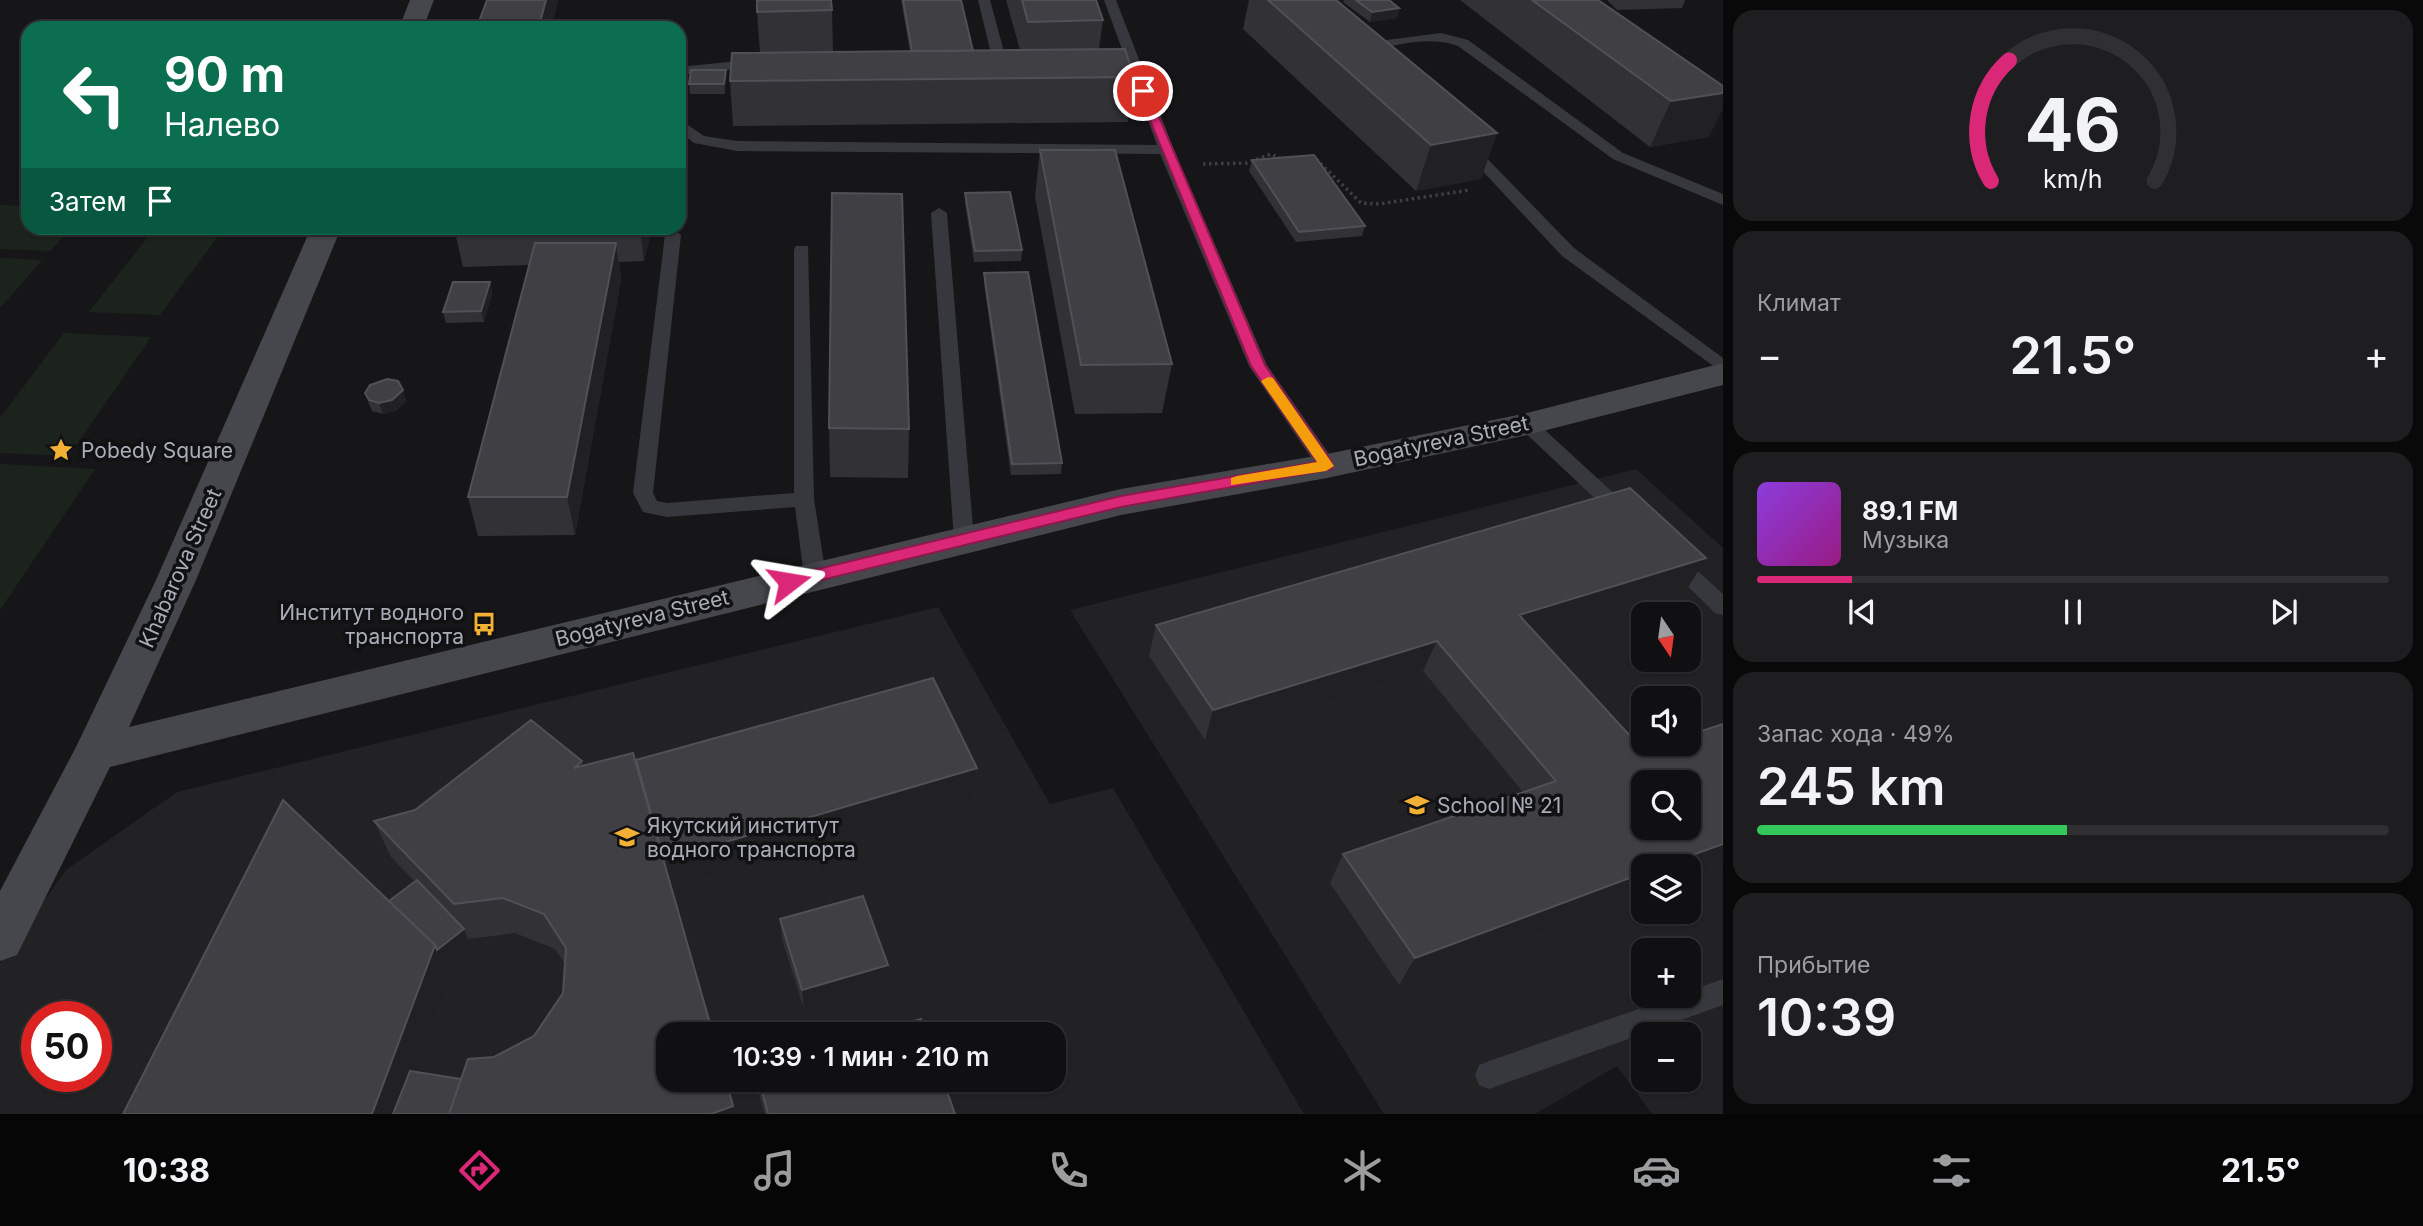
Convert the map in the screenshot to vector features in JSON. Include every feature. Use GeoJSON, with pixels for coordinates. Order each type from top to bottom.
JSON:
{"type":"FeatureCollection","features":[{"type":"Feature","properties":{"kind":"main road"},"geometry":{"type":"LineString","coordinates":[[414,21],[422,0]]}},
{"type":"Feature","properties":{"kind":"main road","name":"Khabarova Street"},"geometry":{"type":"LineString","coordinates":[[0,939],[95,752],[176,580],[323,235]]}},
{"type":"Feature","properties":{"kind":"main road","name":"Bogatyreva Street"},"geometry":{"type":"LineString","coordinates":[[95,752],[1121,502],[1326,466],[1527,424],[1723,373]]}},
{"type":"Feature","properties":{"kind":"lane"},"geometry":{"type":"LineString","coordinates":[[984,0],[1003,74]]}},
{"type":"Feature","properties":{"kind":"lane"},"geometry":{"type":"LineString","coordinates":[[1110,0],[1129,71],[1258,366],[1326,466]]}},
{"type":"Feature","properties":{"kind":"lane"},"geometry":{"type":"LineString","coordinates":[[1376,65],[1366,55],[1365,50],[1371,46],[1436,36],[1450,37],[1463,43],[1595,142],[1618,156],[1723,200]]}},
{"type":"Feature","properties":{"kind":"lane"},"geometry":{"type":"LineString","coordinates":[[686,70],[714,65],[776,62]]}},
{"type":"Feature","properties":{"kind":"lane"},"geometry":{"type":"LineString","coordinates":[[686,129],[699,140],[737,146],[1169,158]]}},
{"type":"Feature","properties":{"kind":"lane"},"geometry":{"type":"LineString","coordinates":[[1458,138],[1568,252],[1723,367]]}},
{"type":"Feature","properties":{"kind":"lane"},"geometry":{"type":"LineString","coordinates":[[939,213],[964,540]]}},
{"type":"Feature","properties":{"kind":"lane"},"geometry":{"type":"LineString","coordinates":[[673,235],[643,493],[650,507],[667,510],[804,499]]}},
{"type":"Feature","properties":{"kind":"lane"},"geometry":{"type":"LineString","coordinates":[[802,250],[804,499],[815,576]]}},
{"type":"Feature","properties":{"kind":"lane"},"geometry":{"type":"LineString","coordinates":[[1527,424],[1723,607]]}},
{"type":"Feature","properties":{"kind":"lane"},"geometry":{"type":"LineString","coordinates":[[1489,1075],[1723,992]]}},
{"type":"Feature","properties":{"kind":"path"},"geometry":{"type":"LineString","coordinates":[[1169,158],[1247,163],[1271,154],[1278,159],[1290,159]]}},
{"type":"Feature","properties":{"kind":"path"},"geometry":{"type":"LineString","coordinates":[[1303,159],[1316,159],[1361,203],[1379,205],[1505,184]]}},
{"type":"Feature","properties":{"kind":"shaded area"},"geometry":{"type":"Polygon","coordinates":[[[0,205],[21,206],[21,235],[65,235],[50,251],[0,249],[0,205]]]}},
{"type":"Feature","properties":{"kind":"shaded area"},"geometry":{"type":"Polygon","coordinates":[[[150,235],[219,235],[160,315],[89,312],[150,235]]]}},
{"type":"Feature","properties":{"kind":"shaded area"},"geometry":{"type":"Polygon","coordinates":[[[0,258],[42,260],[1,307],[0,307],[0,258]]]}},
{"type":"Feature","properties":{"kind":"shaded area"},"geometry":{"type":"Polygon","coordinates":[[[64,333],[151,337],[69,456],[0,453],[0,418],[64,333]]]}},
{"type":"Feature","properties":{"kind":"shaded area"},"geometry":{"type":"Polygon","coordinates":[[[0,464],[95,469],[0,610],[0,464]]]}},
{"type":"Feature","properties":{"kind":"shaded area","name":"School № 21"},"geometry":{"type":"Polygon","coordinates":[[[1636,469],[1723,548],[1723,1114],[1652,1114],[1636,1092],[1701,1092],[1701,1022],[1631,1022],[1631,1085],[1617,1066],[1535,1114],[1384,1114],[1070,610],[1636,469]]]}},
{"type":"Feature","properties":{"kind":"shaded area","name":"Якутский институт водного транспорта"},"geometry":{"type":"Polygon","coordinates":[[[938,607],[1050,804],[1113,788],[1304,1114],[0,1114],[0,963],[66,870],[177,792],[938,607]]]}},
{"type":"Feature","properties":{"kind":"building"},"geometry":{"type":"Polygon","coordinates":[[[487,0],[546,0],[540,21],[479,21],[487,0]]]}},
{"type":"Feature","properties":{"kind":"building"},"geometry":{"type":"Polygon","coordinates":[[[757,0],[831,0],[832,10],[757,12],[757,0]]]}},
{"type":"Feature","properties":{"kind":"building"},"geometry":{"type":"Polygon","coordinates":[[[903,0],[961,0],[973,51],[912,51],[903,0]]]}},
{"type":"Feature","properties":{"kind":"building"},"geometry":{"type":"Polygon","coordinates":[[[1022,0],[1096,0],[1103,20],[1028,22],[1022,0]]]}},
{"type":"Feature","properties":{"kind":"building"},"geometry":{"type":"Polygon","coordinates":[[[1268,0],[1336,0],[1497,133],[1431,145],[1268,0]]]}},
{"type":"Feature","properties":{"kind":"building"},"geometry":{"type":"Polygon","coordinates":[[[1356,0],[1389,0],[1399,8],[1372,12],[1356,0]]]}},
{"type":"Feature","properties":{"kind":"building"},"geometry":{"type":"Polygon","coordinates":[[[1532,0],[1598,0],[1723,86],[1723,93],[1671,101],[1532,0]]]}},
{"type":"Feature","properties":{"kind":"building"},"geometry":{"type":"Polygon","coordinates":[[[1125,49],[1134,77],[730,81],[732,53],[1125,49]]]}},
{"type":"Feature","properties":{"kind":"building"},"geometry":{"type":"Polygon","coordinates":[[[691,70],[726,70],[724,84],[689,84],[691,70]]]}},
{"type":"Feature","properties":{"kind":"building"},"geometry":{"type":"Polygon","coordinates":[[[1040,150],[1115,150],[1172,364],[1081,365],[1040,150]]]}},
{"type":"Feature","properties":{"kind":"building"},"geometry":{"type":"Polygon","coordinates":[[[1314,155],[1365,226],[1299,232],[1252,160],[1314,155]]]}},
{"type":"Feature","properties":{"kind":"building"},"geometry":{"type":"Polygon","coordinates":[[[1010,192],[1022,250],[975,251],[965,193],[1010,192]]]}},
{"type":"Feature","properties":{"kind":"building"},"geometry":{"type":"Polygon","coordinates":[[[832,193],[902,194],[909,429],[829,428],[832,193]]]}},
{"type":"Feature","properties":{"kind":"building"},"geometry":{"type":"Polygon","coordinates":[[[535,243],[616,243],[567,497],[468,497],[535,243]]]}},
{"type":"Feature","properties":{"kind":"building"},"geometry":{"type":"Polygon","coordinates":[[[1028,272],[1062,463],[1012,464],[984,273],[1028,272]]]}},
{"type":"Feature","properties":{"kind":"building"},"geometry":{"type":"Polygon","coordinates":[[[453,282],[490,282],[481,311],[443,312],[453,282]]]}},
{"type":"Feature","properties":{"kind":"building"},"geometry":{"type":"Polygon","coordinates":[[[387,379],[398,381],[403,390],[392,400],[379,403],[369,400],[365,393],[370,385],[387,379]]]}},
{"type":"Feature","properties":{"kind":"building"},"geometry":{"type":"Polygon","coordinates":[[[1630,488],[1706,558],[1519,615],[1631,737],[1631,756],[1701,756],[1701,731],[1723,724],[1723,844],[1695,854],[1631,854],[1631,877],[1415,958],[1343,854],[1556,781],[1437,641],[1213,710],[1156,625],[1630,488]]]}},
{"type":"Feature","properties":{"kind":"building"},"geometry":{"type":"Polygon","coordinates":[[[933,678],[977,768],[664,860],[636,760],[933,678]]]}},
{"type":"Feature","properties":{"kind":"building"},"geometry":{"type":"Polygon","coordinates":[[[531,720],[582,761],[574,768],[633,753],[710,1022],[656,1022],[656,1092],[729,1092],[733,1106],[711,1114],[449,1114],[468,1059],[494,1057],[534,1036],[563,993],[566,948],[544,914],[503,898],[454,904],[374,821],[415,810],[531,720]]]}},
{"type":"Feature","properties":{"kind":"building"},"geometry":{"type":"Polygon","coordinates":[[[283,800],[435,945],[372,1114],[123,1114],[283,800]]]}},
{"type":"Feature","properties":{"kind":"building"},"geometry":{"type":"Polygon","coordinates":[[[417,880],[464,929],[437,950],[389,901],[417,880]]]}},
{"type":"Feature","properties":{"kind":"building"},"geometry":{"type":"Polygon","coordinates":[[[863,896],[888,965],[802,990],[780,919],[863,896]]]}},
{"type":"Feature","properties":{"kind":"building"},"geometry":{"type":"Polygon","coordinates":[[[410,1071],[461,1079],[449,1114],[393,1114],[410,1071]]]}},
{"type":"Feature","properties":{"kind":"building"},"geometry":{"type":"Polygon","coordinates":[[[762,1092],[947,1092],[955,1114],[768,1114],[762,1092]]]}},
{"type":"Feature","properties":{"kind":"slow traffic"},"geometry":{"type":"LineString","coordinates":[[1237,481],[1326,466],[1268,381]]}},
{"type":"Feature","properties":{"kind":"place","name":"Pobedy Square"},"geometry":{"type":"Point","coordinates":[61,450]}},
{"type":"Feature","properties":{"kind":"place","name":"Институт водного транспорта"},"geometry":{"type":"Point","coordinates":[484,624]}},
{"type":"Feature","properties":{"kind":"place","name":"School № 21"},"geometry":{"type":"Point","coordinates":[1417,805]}},
{"type":"Feature","properties":{"kind":"place","name":"Якутский институт водного транспорта"},"geometry":{"type":"Point","coordinates":[627,837]}},
{"type":"Feature","properties":{"kind":"route"},"geometry":{"type":"LineString","coordinates":[[789,582],[1121,502],[1326,466],[1258,366],[1143,91]]}}]}
